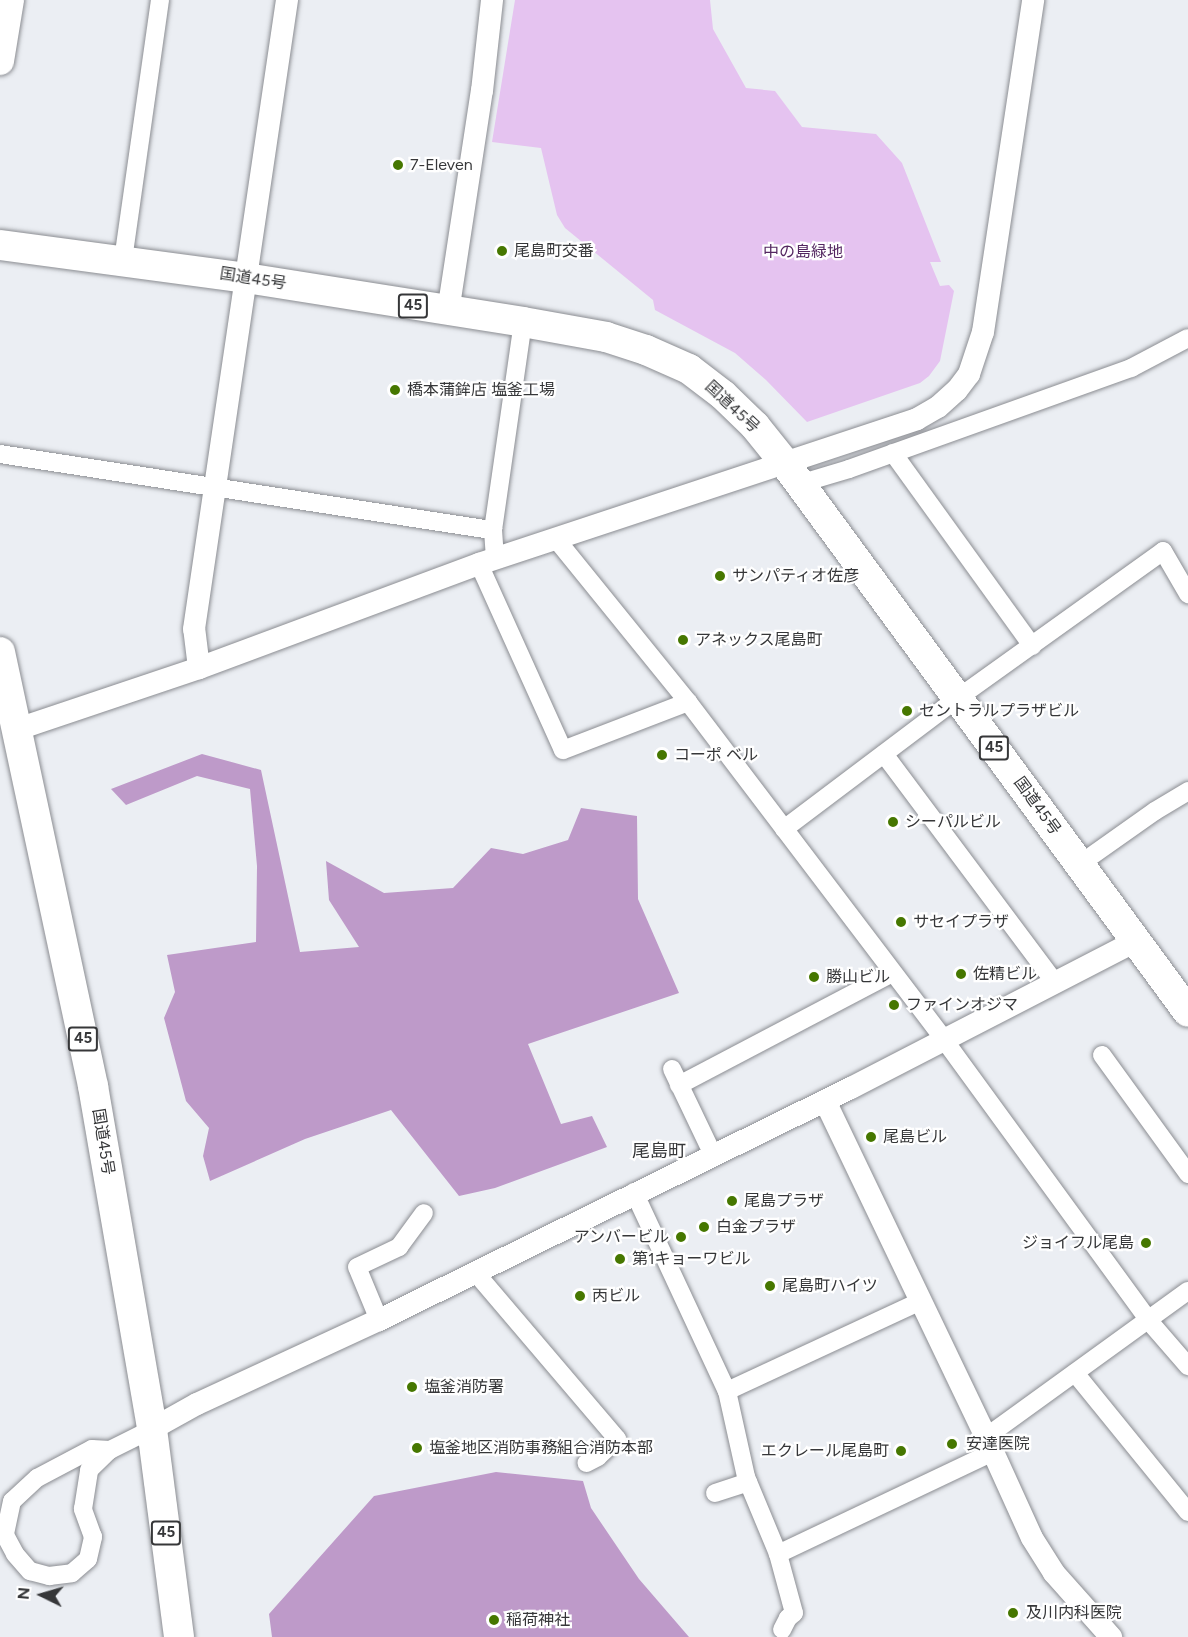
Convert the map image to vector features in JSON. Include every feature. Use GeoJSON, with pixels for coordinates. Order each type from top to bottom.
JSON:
{"type":"FeatureCollection","features":[{"type":"Feature","properties":{"kind":"highway","name":"国道45号"},"geometry":{"type":"LineString","coordinates":[[0,245],[246,278],[448,312],[523,322],[606,337],[646,350],[689,369],[755,426],[1188,1012]]}},
{"type":"Feature","properties":{"kind":"highway","name":"国道45号"},"geometry":{"type":"LineString","coordinates":[[0,652],[8,731],[93,1086],[153,1429],[179,1637]]}},
{"type":"Feature","properties":{"kind":"main road"},"geometry":{"type":"LineString","coordinates":[[0,61],[10,0]]}},
{"type":"Feature","properties":{"kind":"street"},"geometry":{"type":"LineString","coordinates":[[123,260],[160,0]]}},
{"type":"Feature","properties":{"kind":"street"},"geometry":{"type":"LineString","coordinates":[[199,668],[194,629],[287,0]]}},
{"type":"Feature","properties":{"kind":"street"},"geometry":{"type":"LineString","coordinates":[[448,312],[482,91],[492,0]]}},
{"type":"Feature","properties":{"kind":"street"},"geometry":{"type":"LineString","coordinates":[[791,473],[917,419],[938,407],[957,390],[969,374],[983,332],[1033,0]]}},
{"type":"Feature","properties":{"kind":"street"},"geometry":{"type":"LineString","coordinates":[[523,322],[487,562],[563,750],[688,702]]}},
{"type":"Feature","properties":{"kind":"street"},"geometry":{"type":"LineString","coordinates":[[8,731],[199,668],[487,562],[556,539],[791,473],[893,453],[1131,368],[1188,338]]}},
{"type":"Feature","properties":{"kind":"street"},"geometry":{"type":"LineString","coordinates":[[893,453],[1032,646]]}},
{"type":"Feature","properties":{"kind":"street"},"geometry":{"type":"LineString","coordinates":[[0,454],[493,530]]}},
{"type":"Feature","properties":{"kind":"street"},"geometry":{"type":"LineString","coordinates":[[556,539],[688,702],[945,1041],[1149,1321],[1188,1366]]}},
{"type":"Feature","properties":{"kind":"street"},"geometry":{"type":"LineString","coordinates":[[784,829],[958,698],[1163,550],[1188,594]]}},
{"type":"Feature","properties":{"kind":"street"},"geometry":{"type":"LineString","coordinates":[[884,754],[1056,984]]}},
{"type":"Feature","properties":{"kind":"street"},"geometry":{"type":"LineString","coordinates":[[1080,864],[1155,811],[1188,791]]}},
{"type":"Feature","properties":{"kind":"street"},"geometry":{"type":"LineString","coordinates":[[110,1450],[92,1449],[37,1478],[12,1501],[5,1535],[15,1554],[30,1571],[49,1576],[72,1573],[88,1559],[93,1537],[83,1509],[84,1492],[89,1470],[110,1450],[197,1404],[379,1320],[634,1192],[825,1101],[1136,941]]}},
{"type":"Feature","properties":{"kind":"street"},"geometry":{"type":"LineString","coordinates":[[713,1155],[675,1077],[892,973]]}},
{"type":"Feature","properties":{"kind":"street"},"geometry":{"type":"LineString","coordinates":[[1102,1055],[1188,1174]]}},
{"type":"Feature","properties":{"kind":"street"},"geometry":{"type":"LineString","coordinates":[[825,1101],[1041,1554],[1111,1637]]}},
{"type":"Feature","properties":{"kind":"street"},"geometry":{"type":"LineString","coordinates":[[634,1192],[727,1391],[748,1482],[778,1554],[794,1613],[782,1630]]}},
{"type":"Feature","properties":{"kind":"street"},"geometry":{"type":"LineString","coordinates":[[379,1320],[357,1267],[399,1247],[424,1212]]}},
{"type":"Feature","properties":{"kind":"street"},"geometry":{"type":"LineString","coordinates":[[475,1272],[616,1439],[598,1457],[586,1463]]}},
{"type":"Feature","properties":{"kind":"street"},"geometry":{"type":"LineString","coordinates":[[778,1554],[990,1444],[1075,1373],[1188,1291]]}},
{"type":"Feature","properties":{"kind":"street"},"geometry":{"type":"LineString","coordinates":[[727,1391],[921,1301]]}},
{"type":"Feature","properties":{"kind":"street"},"geometry":{"type":"LineString","coordinates":[[1075,1373],[1188,1512]]}},
{"type":"Feature","properties":{"kind":"street"},"geometry":{"type":"LineString","coordinates":[[715,1493],[748,1482]]}},
{"type":"Feature","properties":{"kind":"green space","name":"中の島緑地"},"geometry":{"type":"Polygon","coordinates":[[[515,0],[710,0],[713,29],[746,88],[775,91],[802,127],[876,134],[902,163],[941,262],[930,262],[940,286],[949,285],[954,291],[940,361],[929,376],[920,383],[807,422],[766,380],[735,353],[655,310],[653,300],[565,228],[557,215],[541,148],[492,142],[515,0]]]}},
{"type":"Feature","properties":{"kind":"shaded area"},"geometry":{"type":"Polygon","coordinates":[[[202,754],[261,770],[300,952],[359,947],[329,900],[326,861],[384,893],[453,888],[491,848],[523,854],[568,840],[581,808],[637,816],[638,899],[679,993],[528,1044],[561,1124],[592,1116],[607,1147],[495,1188],[459,1196],[391,1110],[305,1139],[210,1181],[203,1156],[209,1128],[186,1101],[164,1018],[175,992],[167,955],[256,942],[257,866],[250,789],[197,776],[126,805],[111,789],[202,754]]]}},
{"type":"Feature","properties":{"kind":"shaded area"},"geometry":{"type":"Polygon","coordinates":[[[496,1472],[583,1481],[591,1508],[639,1579],[689,1637],[272,1637],[269,1614],[374,1496],[496,1472]]]}},
{"type":"Feature","properties":{"kind":"place","name":"7-Eleven"},"geometry":{"type":"Point","coordinates":[398,165]}},
{"type":"Feature","properties":{"kind":"place","name":"尾島町交番"},"geometry":{"type":"Point","coordinates":[502,251]}},
{"type":"Feature","properties":{"kind":"place","name":"橋本蒲鉾店 塩釜工場"},"geometry":{"type":"Point","coordinates":[395,390]}},
{"type":"Feature","properties":{"kind":"place","name":"サンパティオ佐彦"},"geometry":{"type":"Point","coordinates":[720,576]}},
{"type":"Feature","properties":{"kind":"place","name":"アネックス尾島町"},"geometry":{"type":"Point","coordinates":[683,640]}},
{"type":"Feature","properties":{"kind":"place","name":"セントラルプラザビル"},"geometry":{"type":"Point","coordinates":[907,711]}},
{"type":"Feature","properties":{"kind":"place","name":"コーポ ベル"},"geometry":{"type":"Point","coordinates":[662,755]}},
{"type":"Feature","properties":{"kind":"place","name":"シーパルビル"},"geometry":{"type":"Point","coordinates":[893,822]}},
{"type":"Feature","properties":{"kind":"place","name":"サセイプラザ"},"geometry":{"type":"Point","coordinates":[901,922]}},
{"type":"Feature","properties":{"kind":"place","name":"佐精ビル"},"geometry":{"type":"Point","coordinates":[961,974]}},
{"type":"Feature","properties":{"kind":"place","name":"勝山ビル"},"geometry":{"type":"Point","coordinates":[814,977]}},
{"type":"Feature","properties":{"kind":"place","name":"ファインオジマ"},"geometry":{"type":"Point","coordinates":[894,1005]}},
{"type":"Feature","properties":{"kind":"place","name":"尾島ビル"},"geometry":{"type":"Point","coordinates":[871,1137]}},
{"type":"Feature","properties":{"kind":"place","name":"尾島プラザ"},"geometry":{"type":"Point","coordinates":[732,1201]}},
{"type":"Feature","properties":{"kind":"place","name":"白金プラザ"},"geometry":{"type":"Point","coordinates":[704,1227]}},
{"type":"Feature","properties":{"kind":"place","name":"アンバービル"},"geometry":{"type":"Point","coordinates":[681,1237]}},
{"type":"Feature","properties":{"kind":"place","name":"ジョイフル尾島"},"geometry":{"type":"Point","coordinates":[1146,1243]}},
{"type":"Feature","properties":{"kind":"place","name":"第1キョーワビル"},"geometry":{"type":"Point","coordinates":[620,1259]}},
{"type":"Feature","properties":{"kind":"place","name":"尾島町ハイツ"},"geometry":{"type":"Point","coordinates":[770,1286]}},
{"type":"Feature","properties":{"kind":"place","name":"丙ビル"},"geometry":{"type":"Point","coordinates":[580,1296]}},
{"type":"Feature","properties":{"kind":"place","name":"塩釜消防署"},"geometry":{"type":"Point","coordinates":[412,1387]}},
{"type":"Feature","properties":{"kind":"place","name":"安達医院"},"geometry":{"type":"Point","coordinates":[952,1444]}},
{"type":"Feature","properties":{"kind":"place","name":"塩釜地区消防事務組合消防本部"},"geometry":{"type":"Point","coordinates":[417,1448]}},
{"type":"Feature","properties":{"kind":"place","name":"エクレール尾島町"},"geometry":{"type":"Point","coordinates":[901,1451]}},
{"type":"Feature","properties":{"kind":"place","name":"及川内科医院"},"geometry":{"type":"Point","coordinates":[1013,1613]}},
{"type":"Feature","properties":{"kind":"place","name":"稲荷神社"},"geometry":{"type":"Point","coordinates":[494,1620]}},
{"type":"Feature","properties":{"kind":"district","name":"尾島町"},"geometry":{"type":"Point","coordinates":[659,1151]}}]}
